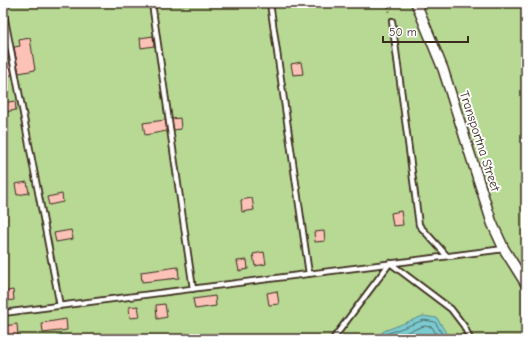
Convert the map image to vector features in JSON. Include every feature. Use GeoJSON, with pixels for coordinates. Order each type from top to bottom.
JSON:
{"type":"FeatureCollection","features":[{"type":"Feature","properties":{"kind":"street","name":"Transportna Street"},"geometry":{"type":"LineString","coordinates":[[416,3],[442,69],[492,223],[504,249],[526,284]]}},
{"type":"Feature","properties":{"kind":"lane"},"geometry":{"type":"LineString","coordinates":[[152,3],[193,289]]}},
{"type":"Feature","properties":{"kind":"lane"},"geometry":{"type":"LineString","coordinates":[[270,3],[309,274]]}},
{"type":"Feature","properties":{"kind":"lane"},"geometry":{"type":"LineString","coordinates":[[3,9],[60,306]]}},
{"type":"Feature","properties":{"kind":"lane"},"geometry":{"type":"LineString","coordinates":[[392,21],[419,225],[447,256]]}},
{"type":"Feature","properties":{"kind":"lane"},"geometry":{"type":"LineString","coordinates":[[3,313],[504,249]]}},
{"type":"Feature","properties":{"kind":"lane"},"geometry":{"type":"LineString","coordinates":[[333,339],[390,263]]}},
{"type":"Feature","properties":{"kind":"lane"},"geometry":{"type":"LineString","coordinates":[[390,263],[451,309],[464,326],[470,339]]}},
{"type":"Feature","properties":{"kind":"path"},"geometry":{"type":"LineString","coordinates":[[387,3],[392,21]]}},
{"type":"Feature","properties":{"kind":"green space"},"geometry":{"type":"Polygon","coordinates":[[[3,3],[526,3],[526,339],[3,339],[3,3]]]}},
{"type":"Feature","properties":{"kind":"water"},"geometry":{"type":"Polygon","coordinates":[[[423,316],[437,318],[450,339],[374,339],[384,331],[423,316]]]}},
{"type":"Feature","properties":{"kind":"building"},"geometry":{"type":"Polygon","coordinates":[[[153,36],[154,46],[141,48],[140,38],[153,36]]]}},
{"type":"Feature","properties":{"kind":"building"},"geometry":{"type":"Polygon","coordinates":[[[30,38],[35,70],[19,73],[14,47],[20,46],[19,40],[30,38]]]}},
{"type":"Feature","properties":{"kind":"building"},"geometry":{"type":"Polygon","coordinates":[[[7,49],[12,75],[3,76],[3,50],[7,49]]]}},
{"type":"Feature","properties":{"kind":"building"},"geometry":{"type":"Polygon","coordinates":[[[301,62],[303,74],[293,75],[291,64],[301,62]]]}},
{"type":"Feature","properties":{"kind":"building"},"geometry":{"type":"Polygon","coordinates":[[[15,101],[16,110],[4,112],[3,103],[15,101]]]}},
{"type":"Feature","properties":{"kind":"building"},"geometry":{"type":"Polygon","coordinates":[[[180,118],[181,129],[174,130],[172,119],[180,118]]]}},
{"type":"Feature","properties":{"kind":"building"},"geometry":{"type":"Polygon","coordinates":[[[165,120],[167,131],[145,135],[143,123],[165,120]]]}},
{"type":"Feature","properties":{"kind":"building"},"geometry":{"type":"Polygon","coordinates":[[[27,182],[29,193],[17,195],[15,184],[27,182]]]}},
{"type":"Feature","properties":{"kind":"building"},"geometry":{"type":"Polygon","coordinates":[[[62,194],[63,202],[49,205],[47,197],[62,194]]]}},
{"type":"Feature","properties":{"kind":"building"},"geometry":{"type":"Polygon","coordinates":[[[252,198],[254,210],[242,212],[241,200],[252,198]]]}},
{"type":"Feature","properties":{"kind":"building"},"geometry":{"type":"Polygon","coordinates":[[[401,211],[403,225],[393,226],[391,213],[401,211]]]}},
{"type":"Feature","properties":{"kind":"building"},"geometry":{"type":"Polygon","coordinates":[[[71,230],[73,239],[56,242],[54,233],[71,230]]]}},
{"type":"Feature","properties":{"kind":"building"},"geometry":{"type":"Polygon","coordinates":[[[324,231],[325,241],[315,242],[314,232],[324,231]]]}},
{"type":"Feature","properties":{"kind":"building"},"geometry":{"type":"Polygon","coordinates":[[[264,252],[266,264],[255,266],[253,254],[264,252]]]}},
{"type":"Feature","properties":{"kind":"building"},"geometry":{"type":"Polygon","coordinates":[[[247,260],[248,269],[239,271],[237,261],[247,260]]]}},
{"type":"Feature","properties":{"kind":"building"},"geometry":{"type":"Polygon","coordinates":[[[178,267],[179,278],[142,282],[141,272],[178,267]]]}},
{"type":"Feature","properties":{"kind":"building"},"geometry":{"type":"Polygon","coordinates":[[[13,290],[14,300],[4,301],[3,292],[13,290]]]}},
{"type":"Feature","properties":{"kind":"building"},"geometry":{"type":"Polygon","coordinates":[[[277,291],[279,304],[269,305],[267,293],[277,291]]]}},
{"type":"Feature","properties":{"kind":"building"},"geometry":{"type":"Polygon","coordinates":[[[215,296],[216,306],[195,309],[193,299],[215,296]]]}},
{"type":"Feature","properties":{"kind":"building"},"geometry":{"type":"Polygon","coordinates":[[[165,304],[167,317],[157,319],[156,305],[165,304]]]}},
{"type":"Feature","properties":{"kind":"building"},"geometry":{"type":"Polygon","coordinates":[[[138,306],[140,317],[130,318],[129,307],[138,306]]]}},
{"type":"Feature","properties":{"kind":"building"},"geometry":{"type":"Polygon","coordinates":[[[66,319],[67,330],[43,333],[42,323],[66,319]]]}},
{"type":"Feature","properties":{"kind":"building"},"geometry":{"type":"Polygon","coordinates":[[[17,324],[18,336],[7,338],[5,326],[17,324]]]}}]}
